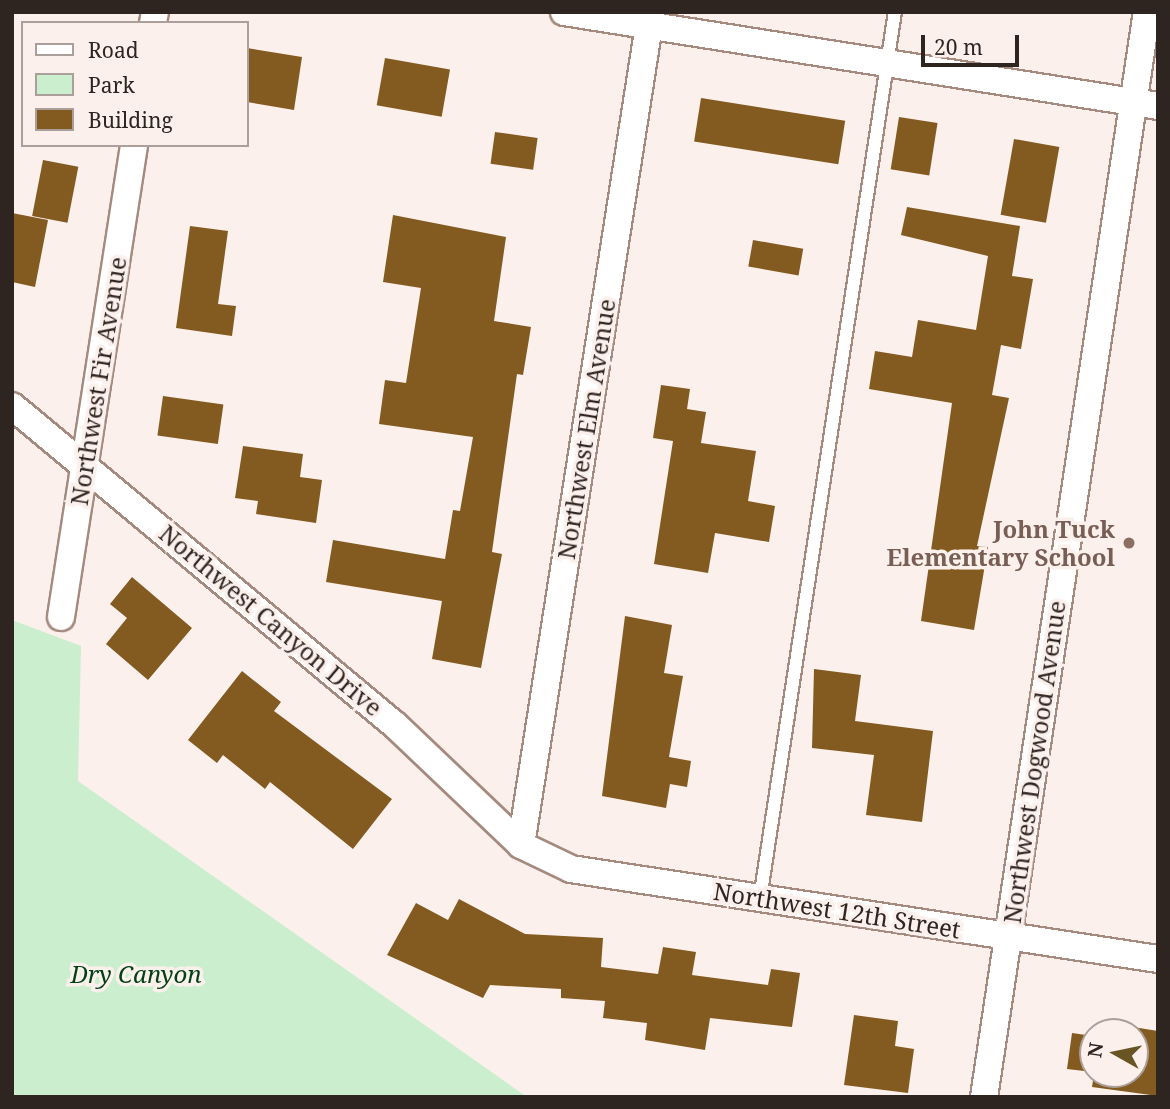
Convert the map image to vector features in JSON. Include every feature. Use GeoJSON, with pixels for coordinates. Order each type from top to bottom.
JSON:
{"type":"FeatureCollection","features":[{"type":"Feature","properties":{"kind":"street"},"geometry":{"type":"LineString","coordinates":[[564,12],[650,19],[887,65],[1145,104]]}},
{"type":"Feature","properties":{"kind":"street","name":"Northwest Dogwood Avenue"},"geometry":{"type":"LineString","coordinates":[[984,1097],[1145,104],[1147,12]]}},
{"type":"Feature","properties":{"kind":"street","name":"Northwest Elm Avenue"},"geometry":{"type":"LineString","coordinates":[[521,845],[650,19]]}},
{"type":"Feature","properties":{"kind":"street","name":"Northwest Fir Avenue"},"geometry":{"type":"LineString","coordinates":[[61,617],[134,147]]}},
{"type":"Feature","properties":{"kind":"street","name":"Northwest Canyon Drive"},"geometry":{"type":"LineString","coordinates":[[12,406],[394,724],[521,845]]}},
{"type":"Feature","properties":{"kind":"street","name":"Northwest 12th Street"},"geometry":{"type":"LineString","coordinates":[[521,845],[571,869],[1158,959]]}},
{"type":"Feature","properties":{"kind":"lane"},"geometry":{"type":"LineString","coordinates":[[760,899],[895,12]]}},
{"type":"Feature","properties":{"kind":"green space","name":"Dry Canyon"},"geometry":{"type":"Polygon","coordinates":[[[12,620],[81,646],[78,781],[527,1097],[12,1097],[12,620]]]}},
{"type":"Feature","properties":{"kind":"building"},"geometry":{"type":"Polygon","coordinates":[[[248,48],[302,57],[294,110],[248,102],[248,48]]]}},
{"type":"Feature","properties":{"kind":"building"},"geometry":{"type":"Polygon","coordinates":[[[385,58],[450,69],[442,117],[377,105],[385,58]]]}},
{"type":"Feature","properties":{"kind":"building"},"geometry":{"type":"Polygon","coordinates":[[[701,98],[845,121],[838,164],[694,141],[701,98]]]}},
{"type":"Feature","properties":{"kind":"building"},"geometry":{"type":"Polygon","coordinates":[[[899,117],[938,123],[929,175],[891,169],[899,117]]]}},
{"type":"Feature","properties":{"kind":"building"},"geometry":{"type":"Polygon","coordinates":[[[495,132],[538,138],[533,170],[491,164],[495,132]]]}},
{"type":"Feature","properties":{"kind":"building"},"geometry":{"type":"Polygon","coordinates":[[[1014,139],[1059,147],[1046,223],[1001,215],[1014,139]]]}},
{"type":"Feature","properties":{"kind":"building"},"geometry":{"type":"Polygon","coordinates":[[[43,160],[78,167],[67,223],[32,216],[43,160]]]}},
{"type":"Feature","properties":{"kind":"building"},"geometry":{"type":"Polygon","coordinates":[[[907,207],[1020,226],[1012,276],[1033,279],[1021,349],[1001,345],[992,395],[1009,398],[977,546],[988,547],[974,630],[921,621],[952,403],[869,389],[875,351],[912,357],[918,320],[976,330],[988,256],[901,235],[907,207]]]}},
{"type":"Feature","properties":{"kind":"building"},"geometry":{"type":"Polygon","coordinates":[[[12,213],[48,220],[35,287],[12,282],[12,213]]]}},
{"type":"Feature","properties":{"kind":"building"},"geometry":{"type":"Polygon","coordinates":[[[393,215],[506,237],[494,321],[531,327],[523,375],[517,374],[492,552],[502,554],[481,668],[432,659],[442,601],[326,582],[333,540],[445,559],[453,510],[460,511],[473,437],[379,424],[385,380],[406,383],[421,288],[383,282],[393,215]]]}},
{"type":"Feature","properties":{"kind":"building"},"geometry":{"type":"Polygon","coordinates":[[[190,226],[228,231],[218,304],[236,306],[232,336],[176,328],[190,226]]]}},
{"type":"Feature","properties":{"kind":"building"},"geometry":{"type":"Polygon","coordinates":[[[753,240],[803,249],[799,275],[748,267],[753,240]]]}},
{"type":"Feature","properties":{"kind":"building"},"geometry":{"type":"Polygon","coordinates":[[[661,385],[690,389],[687,409],[706,412],[701,443],[756,451],[748,501],[775,506],[769,542],[715,533],[708,573],[654,564],[673,441],[653,438],[661,385]]]}},
{"type":"Feature","properties":{"kind":"building"},"geometry":{"type":"Polygon","coordinates":[[[163,396],[223,404],[218,444],[157,436],[163,396]]]}},
{"type":"Feature","properties":{"kind":"building"},"geometry":{"type":"Polygon","coordinates":[[[243,446],[303,454],[300,477],[322,480],[316,523],[256,514],[258,501],[235,498],[243,446]]]}},
{"type":"Feature","properties":{"kind":"building"},"geometry":{"type":"Polygon","coordinates":[[[132,577],[192,628],[148,680],[106,644],[127,618],[110,604],[132,577]]]}},
{"type":"Feature","properties":{"kind":"building"},"geometry":{"type":"Polygon","coordinates":[[[625,616],[672,625],[664,673],[683,676],[669,757],[691,761],[687,787],[670,784],[666,808],[602,796],[625,616]]]}},
{"type":"Feature","properties":{"kind":"building"},"geometry":{"type":"Polygon","coordinates":[[[814,669],[861,675],[855,721],[933,731],[922,822],[866,815],[874,755],[812,748],[814,669]]]}},
{"type":"Feature","properties":{"kind":"building"},"geometry":{"type":"Polygon","coordinates":[[[242,671],[281,702],[274,711],[392,799],[353,849],[270,782],[265,789],[223,755],[217,763],[188,740],[242,671]]]}},
{"type":"Feature","properties":{"kind":"building"},"geometry":{"type":"Polygon","coordinates":[[[459,899],[525,934],[603,938],[601,967],[658,974],[663,947],[696,952],[692,975],[768,985],[771,969],[800,973],[792,1027],[710,1018],[705,1050],[645,1040],[647,1023],[603,1018],[605,1001],[561,998],[561,989],[490,985],[483,998],[387,955],[416,903],[448,920],[459,899]]]}},
{"type":"Feature","properties":{"kind":"building"},"geometry":{"type":"Polygon","coordinates":[[[854,1015],[898,1021],[895,1046],[914,1049],[908,1093],[844,1085],[854,1015]]]}},
{"type":"Feature","properties":{"kind":"building"},"geometry":{"type":"Polygon","coordinates":[[[1149,1030],[1158,1031],[1158,1096],[1099,1088],[1149,1088],[1149,1030]]]}},
{"type":"Feature","properties":{"kind":"building"},"geometry":{"type":"Polygon","coordinates":[[[1072,1033],[1079,1034],[1079,1070],[1067,1069],[1072,1033]]]}},
{"type":"Feature","properties":{"kind":"place","name":"John Tuck Elementary School"},"geometry":{"type":"Point","coordinates":[1129,543]}}]}
